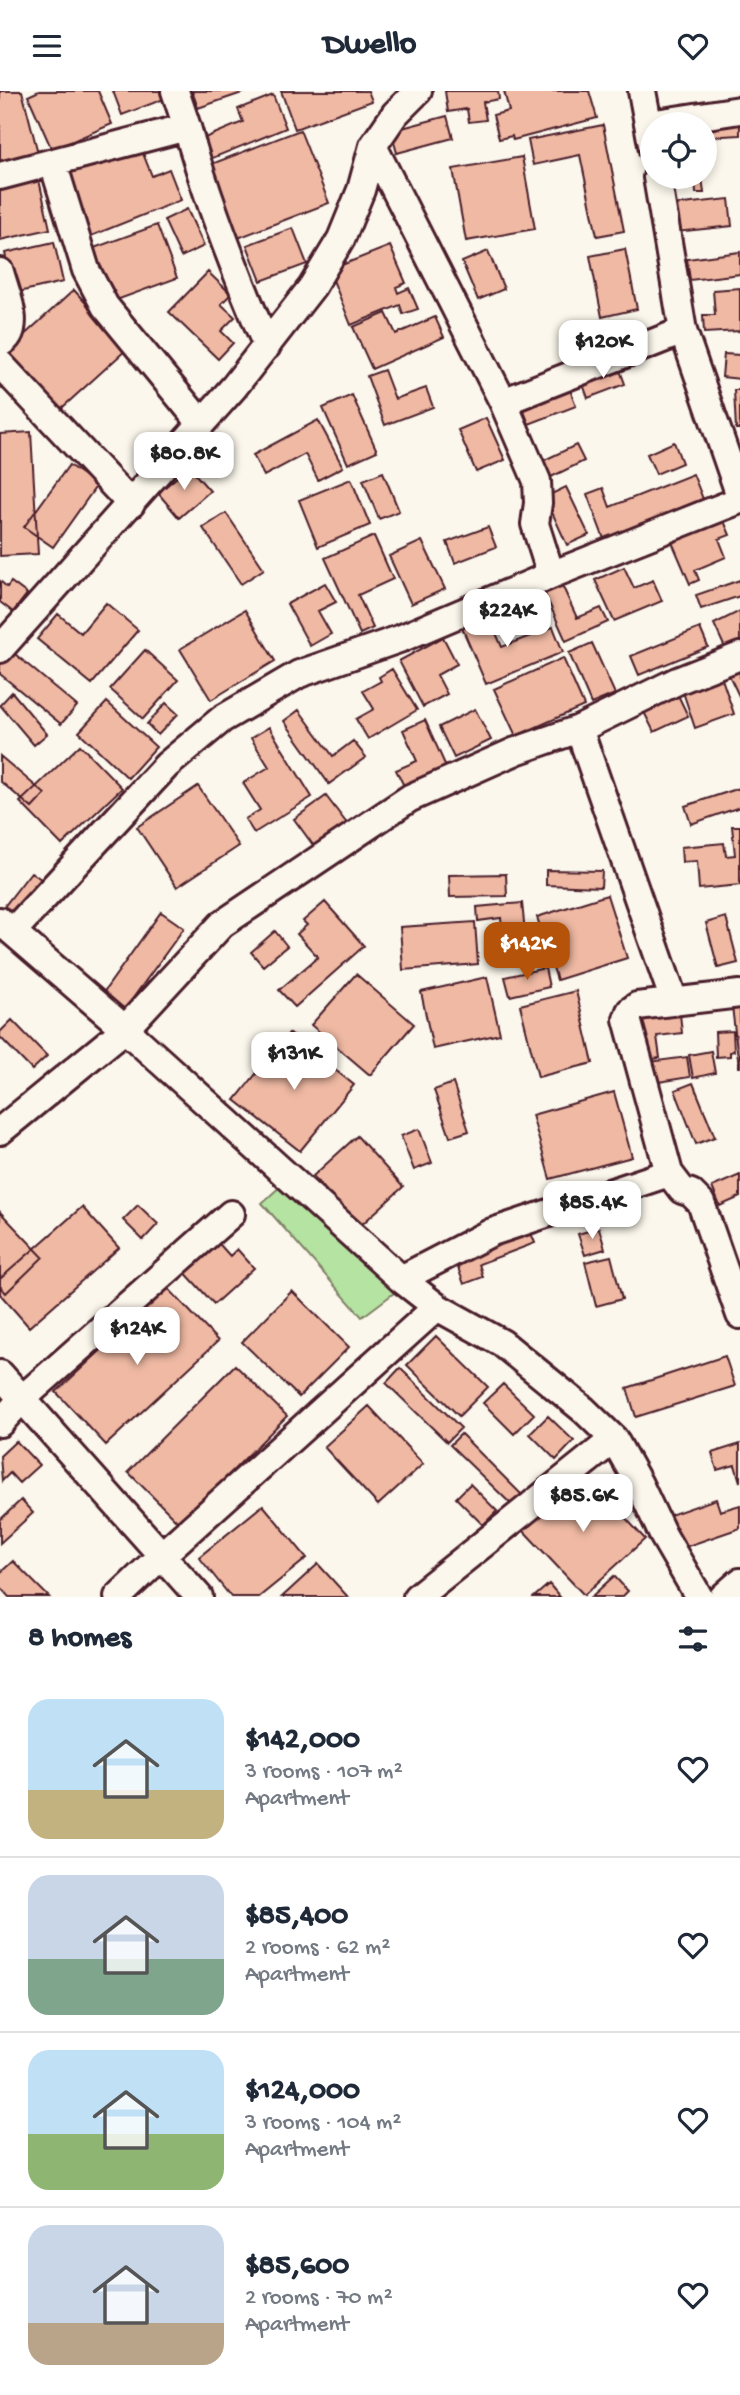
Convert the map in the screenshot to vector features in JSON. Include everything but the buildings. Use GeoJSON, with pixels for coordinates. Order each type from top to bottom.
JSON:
{"type":"FeatureCollection","features":[{"type":"Feature","properties":{"kind":"street"},"geometry":{"type":"LineString","coordinates":[[175,91],[202,183],[267,346]]}},
{"type":"Feature","properties":{"kind":"street"},"geometry":{"type":"LineString","coordinates":[[0,649],[234,387],[312,287],[341,239],[361,190],[373,146],[394,114],[418,91]]}},
{"type":"Feature","properties":{"kind":"street"},"geometry":{"type":"LineString","coordinates":[[642,91],[646,112]]}},
{"type":"Feature","properties":{"kind":"street"},"geometry":{"type":"LineString","coordinates":[[717,117],[740,110]]}},
{"type":"Feature","properties":{"kind":"street"},"geometry":{"type":"LineString","coordinates":[[0,176],[187,127]]}},
{"type":"Feature","properties":{"kind":"street"},"geometry":{"type":"LineString","coordinates":[[373,146],[503,402],[537,481],[535,524],[551,575]]}},
{"type":"Feature","properties":{"kind":"street"},"geometry":{"type":"LineString","coordinates":[[53,163],[86,270],[105,306],[201,423]]}},
{"type":"Feature","properties":{"kind":"street"},"geometry":{"type":"LineString","coordinates":[[659,189],[683,331],[735,467],[740,498],[402,638],[299,674],[222,719],[158,773],[7,926],[401,1279],[437,1307],[502,1343],[584,1410],[614,1439],[639,1483],[663,1535],[699,1597]]}},
{"type":"Feature","properties":{"kind":"street"},"geometry":{"type":"LineString","coordinates":[[0,272],[14,325],[8,339],[0,343]]}},
{"type":"Feature","properties":{"kind":"street"},"geometry":{"type":"LineString","coordinates":[[503,402],[683,331]]}},
{"type":"Feature","properties":{"kind":"street"},"geometry":{"type":"LineString","coordinates":[[0,364],[131,504]]}},
{"type":"Feature","properties":{"kind":"street"},"geometry":{"type":"LineString","coordinates":[[0,1131],[124,1030],[222,923],[410,798],[505,756],[579,729],[677,681],[740,656]]}},
{"type":"Feature","properties":{"kind":"street"},"geometry":{"type":"LineString","coordinates":[[579,729],[674,1002]]}},
{"type":"Feature","properties":{"kind":"street"},"geometry":{"type":"LineString","coordinates":[[740,993],[637,1006],[630,1011],[626,1019],[669,1173],[682,1191],[691,1193],[701,1203],[740,1315]]}},
{"type":"Feature","properties":{"kind":"street"},"geometry":{"type":"LineString","coordinates":[[401,1279],[492,1232],[669,1173]]}},
{"type":"Feature","properties":{"kind":"street"},"geometry":{"type":"LineString","coordinates":[[0,1423],[23,1398],[231,1214]]}},
{"type":"Feature","properties":{"kind":"street"},"geometry":{"type":"LineString","coordinates":[[118,1597],[437,1307]]}},
{"type":"Feature","properties":{"kind":"street"},"geometry":{"type":"LineString","coordinates":[[0,1374],[199,1597]]}},
{"type":"Feature","properties":{"kind":"street"},"geometry":{"type":"LineString","coordinates":[[417,1597],[614,1439]]}},
{"type":"Feature","properties":{"kind":"street"},"geometry":{"type":"LineString","coordinates":[[723,1597],[740,1582]]}},
{"type":"Feature","properties":{"kind":"green space"},"geometry":{"type":"Polygon","coordinates":[[[285,1182],[402,1287],[362,1317],[262,1203],[285,1182]]]}}]}
